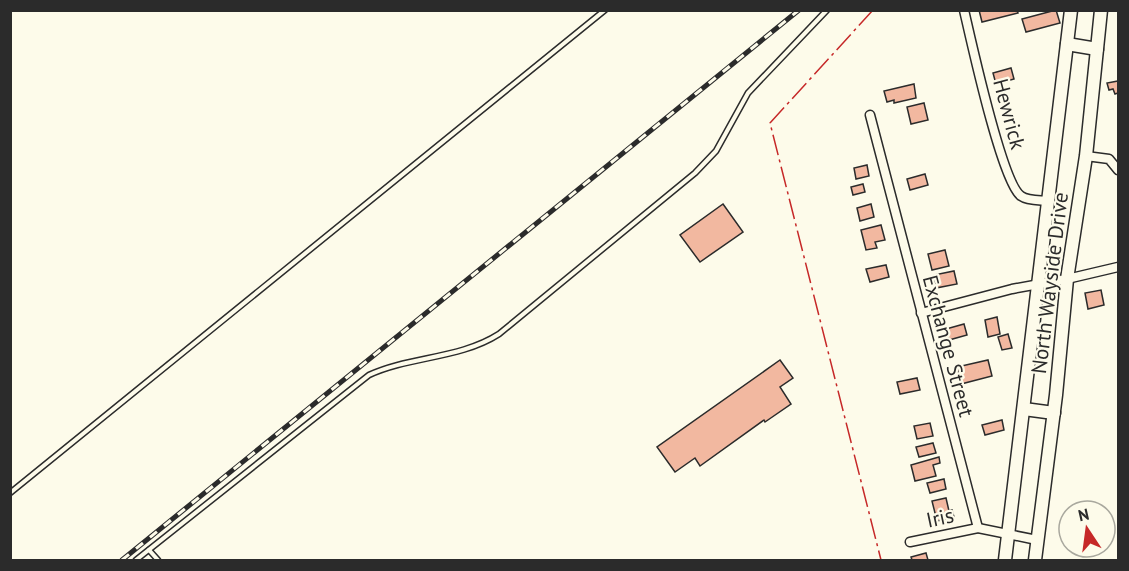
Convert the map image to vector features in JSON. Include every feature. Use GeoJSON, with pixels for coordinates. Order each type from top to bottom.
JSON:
{"type":"FeatureCollection","features":[{"type":"Feature","properties":{"kind":"main road","name":"North Wayside Drive"},"geometry":{"type":"LineString","coordinates":[[1005,561],[1071,10]]}},
{"type":"Feature","properties":{"kind":"main road","name":"North Wayside Drive"},"geometry":{"type":"LineString","coordinates":[[1035,561],[1054,413],[1067,279],[1086,156],[1101,10]]}},
{"type":"Feature","properties":{"kind":"main road"},"geometry":{"type":"LineString","coordinates":[[1067,44],[1097,49]]}},
{"type":"Feature","properties":{"kind":"main road"},"geometry":{"type":"LineString","coordinates":[[1024,409],[1054,413]]}},
{"type":"Feature","properties":{"kind":"street","name":"Hewrick"},"geometry":{"type":"LineString","coordinates":[[964,10],[1001,158],[1012,185],[1021,196],[1048,201]]}},
{"type":"Feature","properties":{"kind":"street","name":"Exchange Street"},"geometry":{"type":"LineString","coordinates":[[870,115],[978,528]]}},
{"type":"Feature","properties":{"kind":"street"},"geometry":{"type":"LineString","coordinates":[[1086,156],[1109,159],[1119,170]]}},
{"type":"Feature","properties":{"kind":"street"},"geometry":{"type":"LineString","coordinates":[[921,313],[1012,289],[1119,267]]}},
{"type":"Feature","properties":{"kind":"street"},"geometry":{"type":"LineString","coordinates":[[978,528],[1037,540]]}},
{"type":"Feature","properties":{"kind":"street","name":"Iris"},"geometry":{"type":"LineString","coordinates":[[910,542],[978,528]]}},
{"type":"Feature","properties":{"kind":"lane"},"geometry":{"type":"LineString","coordinates":[[10,493],[604,10]]}},
{"type":"Feature","properties":{"kind":"lane"},"geometry":{"type":"LineString","coordinates":[[136,561],[369,375],[399,364],[475,346],[499,334],[695,173],[716,151],[748,93],[827,10]]}},
{"type":"Feature","properties":{"kind":"lane"},"geometry":{"type":"LineString","coordinates":[[149,550],[158,561]]}},
{"type":"Feature","properties":{"kind":"building"},"geometry":{"type":"Polygon","coordinates":[[[979,10],[1017,10],[1018,13],[982,22],[979,10]]]}},
{"type":"Feature","properties":{"kind":"building"},"geometry":{"type":"Polygon","coordinates":[[[1056,10],[1060,23],[1026,32],[1022,19],[1056,10]]]}},
{"type":"Feature","properties":{"kind":"building"},"geometry":{"type":"Polygon","coordinates":[[[1011,68],[1014,79],[996,84],[993,73],[1011,68]]]}},
{"type":"Feature","properties":{"kind":"building"},"geometry":{"type":"Polygon","coordinates":[[[1118,81],[1118,93],[1115,94],[1113,89],[1109,90],[1107,83],[1118,81]]]}},
{"type":"Feature","properties":{"kind":"building"},"geometry":{"type":"Polygon","coordinates":[[[914,84],[916,98],[894,103],[894,100],[887,102],[884,91],[914,84]]]}},
{"type":"Feature","properties":{"kind":"building"},"geometry":{"type":"Polygon","coordinates":[[[924,103],[928,120],[911,124],[907,107],[924,103]]]}},
{"type":"Feature","properties":{"kind":"building"},"geometry":{"type":"Polygon","coordinates":[[[867,165],[869,176],[856,179],[854,168],[867,165]]]}},
{"type":"Feature","properties":{"kind":"building"},"geometry":{"type":"Polygon","coordinates":[[[925,174],[928,185],[910,190],[907,179],[925,174]]]}},
{"type":"Feature","properties":{"kind":"building"},"geometry":{"type":"Polygon","coordinates":[[[863,184],[865,192],[853,195],[851,187],[863,184]]]}},
{"type":"Feature","properties":{"kind":"building"},"geometry":{"type":"Polygon","coordinates":[[[723,204],[743,232],[700,262],[680,235],[723,204]]]}},
{"type":"Feature","properties":{"kind":"building"},"geometry":{"type":"Polygon","coordinates":[[[871,204],[874,217],[860,221],[857,208],[871,204]]]}},
{"type":"Feature","properties":{"kind":"building"},"geometry":{"type":"Polygon","coordinates":[[[881,225],[885,240],[875,242],[877,248],[866,250],[861,230],[881,225]]]}},
{"type":"Feature","properties":{"kind":"building"},"geometry":{"type":"Polygon","coordinates":[[[945,250],[949,266],[932,270],[928,254],[945,250]]]}},
{"type":"Feature","properties":{"kind":"building"},"geometry":{"type":"Polygon","coordinates":[[[886,265],[889,277],[870,282],[866,269],[886,265]]]}},
{"type":"Feature","properties":{"kind":"building"},"geometry":{"type":"Polygon","coordinates":[[[954,271],[957,284],[936,288],[934,275],[954,271]]]}},
{"type":"Feature","properties":{"kind":"building"},"geometry":{"type":"Polygon","coordinates":[[[1101,290],[1104,305],[1088,309],[1085,293],[1101,290]]]}},
{"type":"Feature","properties":{"kind":"building"},"geometry":{"type":"Polygon","coordinates":[[[997,317],[1000,334],[988,337],[985,320],[997,317]]]}},
{"type":"Feature","properties":{"kind":"building"},"geometry":{"type":"Polygon","coordinates":[[[964,324],[967,335],[949,340],[946,329],[964,324]]]}},
{"type":"Feature","properties":{"kind":"building"},"geometry":{"type":"Polygon","coordinates":[[[1008,334],[1012,348],[1002,350],[998,337],[1008,334]]]}},
{"type":"Feature","properties":{"kind":"building"},"geometry":{"type":"Polygon","coordinates":[[[780,360],[793,378],[780,387],[791,404],[765,422],[764,420],[700,466],[695,458],[675,472],[657,447],[780,360]]]}},
{"type":"Feature","properties":{"kind":"building"},"geometry":{"type":"Polygon","coordinates":[[[988,360],[992,376],[961,384],[957,367],[988,360]]]}},
{"type":"Feature","properties":{"kind":"building"},"geometry":{"type":"Polygon","coordinates":[[[917,378],[920,390],[900,394],[897,382],[917,378]]]}},
{"type":"Feature","properties":{"kind":"building"},"geometry":{"type":"Polygon","coordinates":[[[1002,420],[1004,430],[985,435],[982,425],[1002,420]]]}},
{"type":"Feature","properties":{"kind":"building"},"geometry":{"type":"Polygon","coordinates":[[[930,423],[933,436],[917,439],[914,426],[930,423]]]}},
{"type":"Feature","properties":{"kind":"building"},"geometry":{"type":"Polygon","coordinates":[[[933,443],[936,453],[919,457],[916,447],[933,443]]]}},
{"type":"Feature","properties":{"kind":"building"},"geometry":{"type":"Polygon","coordinates":[[[939,457],[940,463],[933,465],[936,476],[915,481],[911,465],[939,457]]]}},
{"type":"Feature","properties":{"kind":"building"},"geometry":{"type":"Polygon","coordinates":[[[944,479],[946,489],[930,493],[927,483],[944,479]]]}},
{"type":"Feature","properties":{"kind":"building"},"geometry":{"type":"Polygon","coordinates":[[[946,498],[949,511],[952,510],[954,517],[937,521],[932,501],[946,498]]]}},
{"type":"Feature","properties":{"kind":"building"},"geometry":{"type":"Polygon","coordinates":[[[926,553],[928,560],[912,560],[911,557],[926,553]]]}},
{"type":"Feature","properties":{"kind":"railway"},"geometry":{"type":"LineString","coordinates":[[122,560],[799,10]]}},
{"type":"Feature","properties":{"kind":"power"},"geometry":{"type":"LineString","coordinates":[[873,10],[770,123],[881,560]]}}]}
